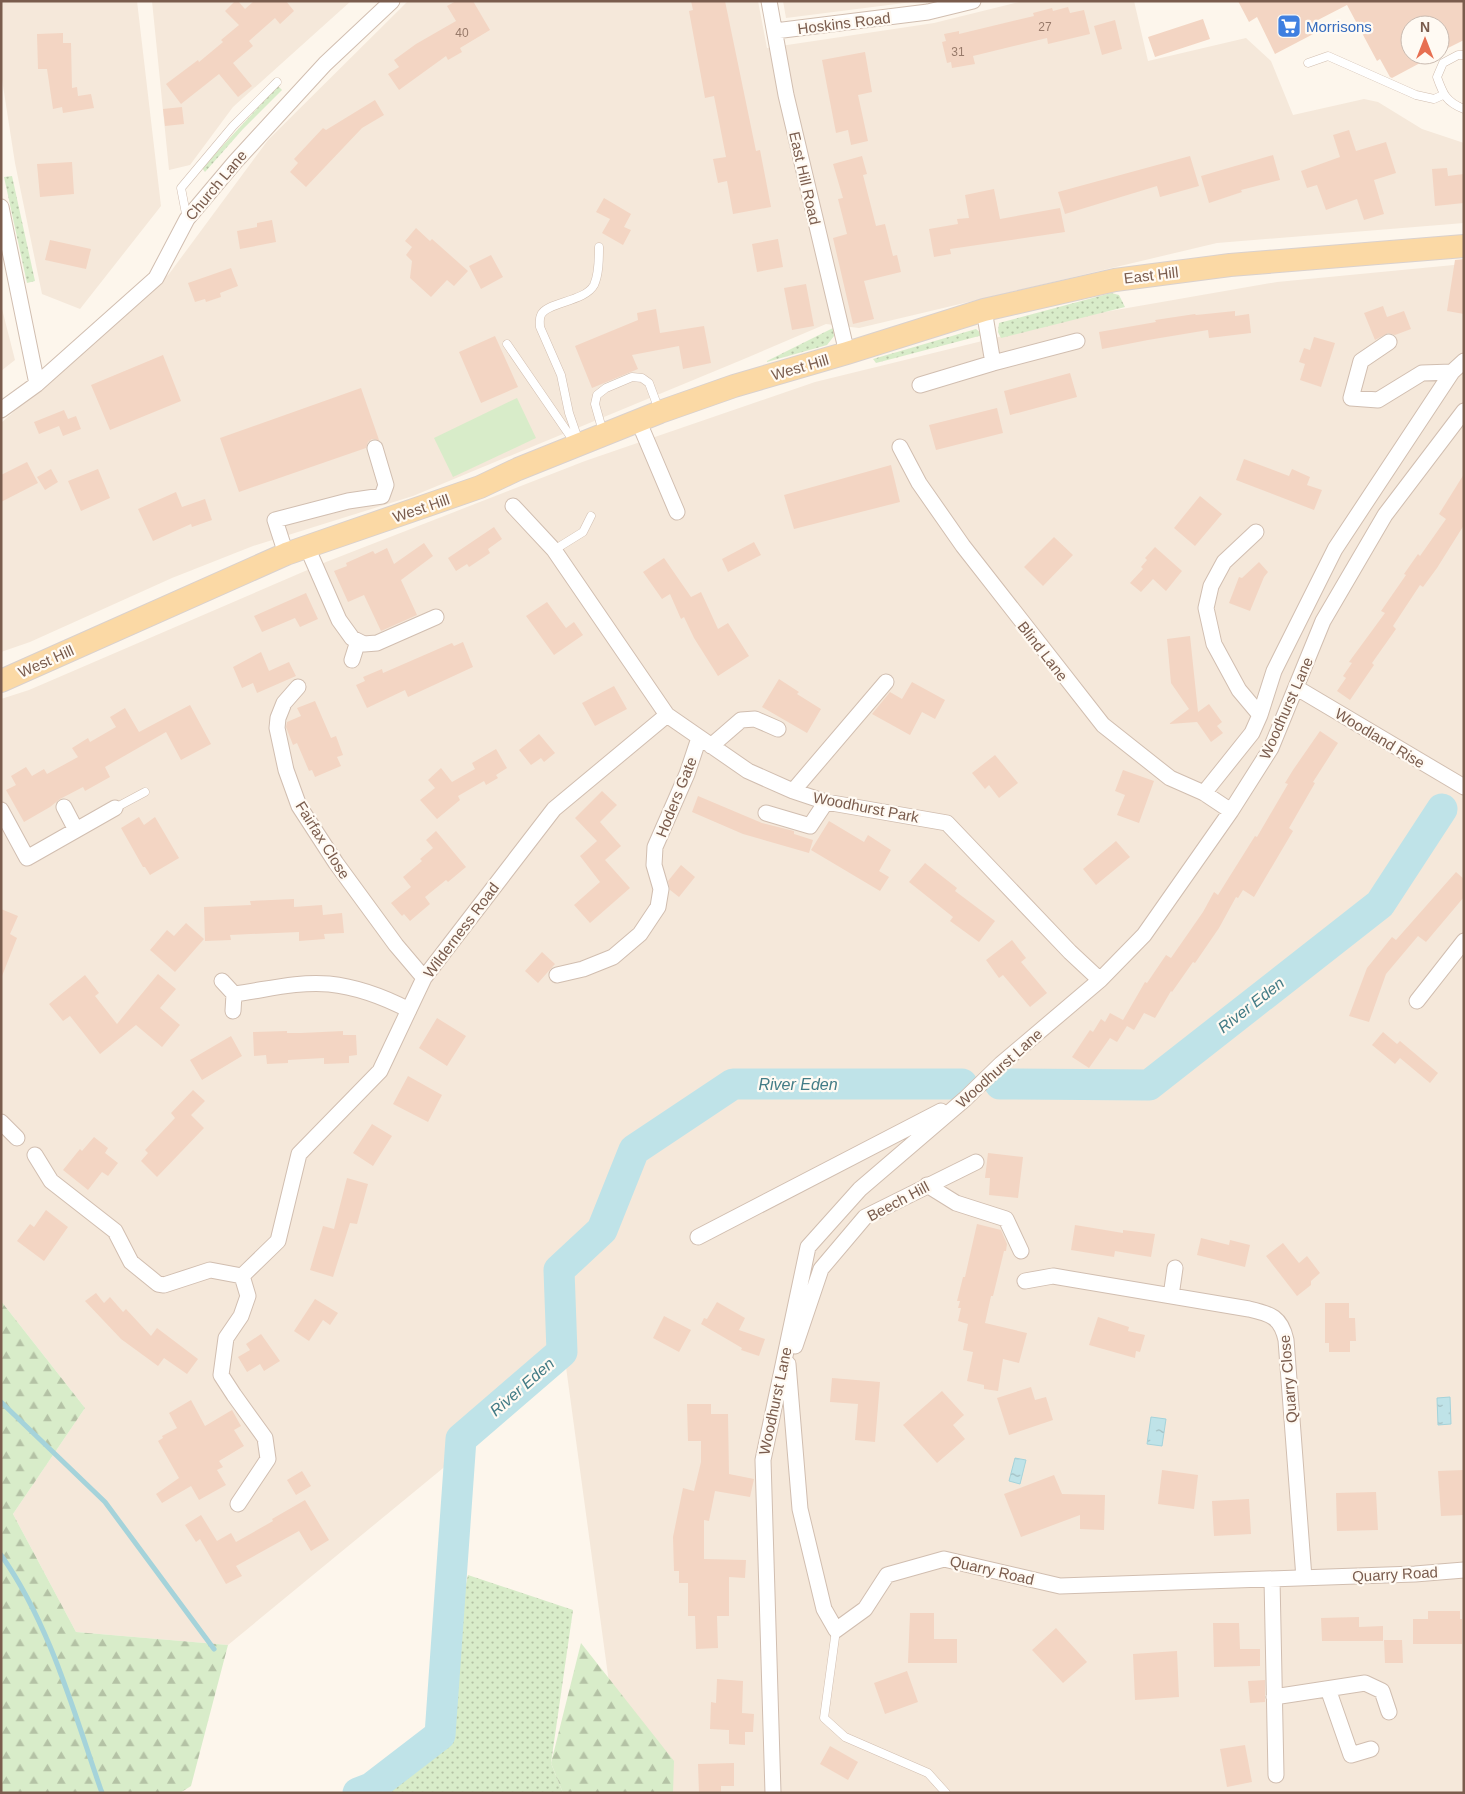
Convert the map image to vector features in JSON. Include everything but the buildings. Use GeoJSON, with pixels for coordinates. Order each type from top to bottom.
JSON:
{"type":"FeatureCollection","features":[{"type":"Feature","properties":{"kind":"main road","name":"East Hill"},"geometry":{"type":"LineString","coordinates":[[847,353],[984,310],[1115,280],[1230,265],[1464,246]]}},
{"type":"Feature","properties":{"kind":"main road","name":"West Hill"},"geometry":{"type":"LineString","coordinates":[[1,681],[286,554],[480,487],[518,469],[660,412],[734,386],[847,353]]}},
{"type":"Feature","properties":{"kind":"street","name":"Church Lane"},"geometry":{"type":"LineString","coordinates":[[1,410],[37,384],[156,278],[187,219],[235,162],[324,64],[392,1]]}},
{"type":"Feature","properties":{"kind":"street","name":"East Hill Road"},"geometry":{"type":"LineString","coordinates":[[770,1],[786,95],[847,353]]}},
{"type":"Feature","properties":{"kind":"street","name":"Hoskins Road"},"geometry":{"type":"LineString","coordinates":[[775,31],[928,12],[973,1]]}},
{"type":"Feature","properties":{"kind":"street"},"geometry":{"type":"LineString","coordinates":[[1,207],[37,384]]}},
{"type":"Feature","properties":{"kind":"street"},"geometry":{"type":"LineString","coordinates":[[984,310],[993,363]]}},
{"type":"Feature","properties":{"kind":"street"},"geometry":{"type":"LineString","coordinates":[[920,385],[1077,340]]}},
{"type":"Feature","properties":{"kind":"street"},"geometry":{"type":"LineString","coordinates":[[1389,342],[1361,361],[1351,398],[1378,400],[1422,373],[1452,372]]}},
{"type":"Feature","properties":{"kind":"street","name":"Woodhurst Lane"},"geometry":{"type":"LineString","coordinates":[[1204,793],[1252,733],[1260,715],[1274,671],[1336,549],[1452,372],[1464,361]]}},
{"type":"Feature","properties":{"kind":"street","name":"Woodhurst Lane"},"geometry":{"type":"LineString","coordinates":[[773,1793],[762,1460],[808,1247],[860,1190],[965,1099],[1001,1064],[1100,980],[1144,935],[1271,748],[1323,621],[1385,515],[1464,411]]}},
{"type":"Feature","properties":{"kind":"street"},"geometry":{"type":"LineString","coordinates":[[638,420],[677,512]]}},
{"type":"Feature","properties":{"kind":"street","name":"Blind Lane"},"geometry":{"type":"LineString","coordinates":[[900,447],[918,483],[963,546],[1102,725],[1170,778],[1204,793],[1230,811]]}},
{"type":"Feature","properties":{"kind":"street"},"geometry":{"type":"LineString","coordinates":[[286,554],[275,520],[348,501],[382,496],[386,484],[375,448]]}},
{"type":"Feature","properties":{"kind":"street","name":"Woodhurst Park"},"geometry":{"type":"LineString","coordinates":[[513,506],[554,550],[667,715],[748,771],[793,791],[826,802],[948,823],[1070,952],[1100,980]]}},
{"type":"Feature","properties":{"kind":"street"},"geometry":{"type":"LineString","coordinates":[[1256,532],[1224,562],[1211,586],[1206,608],[1214,644],[1239,690],[1260,715]]}},
{"type":"Feature","properties":{"kind":"street"},"geometry":{"type":"LineString","coordinates":[[307,547],[339,620],[352,638],[358,642],[364,644],[376,643],[436,617]]}},
{"type":"Feature","properties":{"kind":"street"},"geometry":{"type":"LineString","coordinates":[[352,660],[358,642]]}},
{"type":"Feature","properties":{"kind":"street"},"geometry":{"type":"LineString","coordinates":[[793,791],[886,682]]}},
{"type":"Feature","properties":{"kind":"street","name":"Fairfax Close"},"geometry":{"type":"LineString","coordinates":[[298,687],[284,703],[278,718],[277,728],[286,770],[299,806],[336,863],[396,945],[424,978]]}},
{"type":"Feature","properties":{"kind":"street","name":"Woodland Rise"},"geometry":{"type":"LineString","coordinates":[[1296,688],[1464,787]]}},
{"type":"Feature","properties":{"kind":"street","name":"Wilderness Road"},"geometry":{"type":"LineString","coordinates":[[242,1276],[278,1241],[299,1154],[380,1071],[424,978],[554,809],[667,715]]}},
{"type":"Feature","properties":{"kind":"street"},"geometry":{"type":"LineString","coordinates":[[705,742],[741,720],[755,719],[778,729]]}},
{"type":"Feature","properties":{"kind":"street","name":"Hoders Gate"},"geometry":{"type":"LineString","coordinates":[[556,975],[583,969],[613,957],[640,934],[658,907],[661,890],[654,865],[655,847],[687,774],[705,742]]}},
{"type":"Feature","properties":{"kind":"street"},"geometry":{"type":"LineString","coordinates":[[766,813],[810,826],[826,802]]}},
{"type":"Feature","properties":{"kind":"street"},"geometry":{"type":"LineString","coordinates":[[64,807],[76,830]]}},
{"type":"Feature","properties":{"kind":"street"},"geometry":{"type":"LineString","coordinates":[[1,810],[28,858],[116,808]]}},
{"type":"Feature","properties":{"kind":"street"},"geometry":{"type":"LineString","coordinates":[[1417,1001],[1464,941]]}},
{"type":"Feature","properties":{"kind":"street"},"geometry":{"type":"LineString","coordinates":[[222,982],[234,994],[233,1011]]}},
{"type":"Feature","properties":{"kind":"street"},"geometry":{"type":"LineString","coordinates":[[234,994],[287,986],[329,984],[382,996],[409,1010]]}},
{"type":"Feature","properties":{"kind":"street"},"geometry":{"type":"LineString","coordinates":[[698,1237],[965,1099]]}},
{"type":"Feature","properties":{"kind":"street"},"geometry":{"type":"LineString","coordinates":[[1,1122],[17,1138]]}},
{"type":"Feature","properties":{"kind":"street"},"geometry":{"type":"LineString","coordinates":[[35,1154],[52,1181],[115,1231],[131,1262],[158,1284],[164,1285],[210,1270],[242,1276],[248,1296],[241,1316],[226,1338],[221,1375],[265,1438],[268,1459],[238,1504]]}},
{"type":"Feature","properties":{"kind":"street","name":"Beech Hill"},"geometry":{"type":"LineString","coordinates":[[788,1367],[821,1269],[865,1216],[976,1162]]}},
{"type":"Feature","properties":{"kind":"street"},"geometry":{"type":"LineString","coordinates":[[927,1185],[956,1203],[1006,1219],[1021,1251]]}},
{"type":"Feature","properties":{"kind":"street"},"geometry":{"type":"LineString","coordinates":[[1171,1296],[1175,1268]]}},
{"type":"Feature","properties":{"kind":"street","name":"Quarry Close"},"geometry":{"type":"LineString","coordinates":[[1026,1281],[1053,1276],[1261,1312],[1273,1316],[1283,1327],[1286,1340],[1304,1578]]}},
{"type":"Feature","properties":{"kind":"street"},"geometry":{"type":"LineString","coordinates":[[787,1346],[800,1509],[824,1609],[836,1630]]}},
{"type":"Feature","properties":{"kind":"street","name":"Quarry Road"},"geometry":{"type":"LineString","coordinates":[[836,1630],[865,1609],[887,1575],[944,1559],[1060,1586],[1415,1574],[1464,1570]]}},
{"type":"Feature","properties":{"kind":"street"},"geometry":{"type":"LineString","coordinates":[[1272,1579],[1276,1774]]}},
{"type":"Feature","properties":{"kind":"street"},"geometry":{"type":"LineString","coordinates":[[1274,1697],[1365,1683],[1382,1691],[1389,1712]]}},
{"type":"Feature","properties":{"kind":"street"},"geometry":{"type":"LineString","coordinates":[[1328,1689],[1351,1755],[1371,1749]]}},
{"type":"Feature","properties":{"kind":"lane"},"geometry":{"type":"LineString","coordinates":[[1464,55],[1458,55],[1443,63],[1437,77],[1443,95],[1454,105],[1464,109]]}},
{"type":"Feature","properties":{"kind":"lane"},"geometry":{"type":"LineString","coordinates":[[1308,64],[1328,56],[1416,96],[1434,99],[1443,95]]}},
{"type":"Feature","properties":{"kind":"lane"},"geometry":{"type":"LineString","coordinates":[[187,219],[181,188],[233,126],[277,82]]}},
{"type":"Feature","properties":{"kind":"lane"},"geometry":{"type":"LineString","coordinates":[[578,445],[561,375],[540,327],[540,319],[541,314],[547,309],[584,295],[591,289],[597,275],[599,247]]}},
{"type":"Feature","properties":{"kind":"lane"},"geometry":{"type":"LineString","coordinates":[[507,344],[578,445]]}},
{"type":"Feature","properties":{"kind":"lane"},"geometry":{"type":"LineString","coordinates":[[603,435],[594,404],[597,395],[606,388],[632,377],[642,378],[650,383],[660,412]]}},
{"type":"Feature","properties":{"kind":"lane"},"geometry":{"type":"LineString","coordinates":[[554,550],[583,532],[591,516]]}},
{"type":"Feature","properties":{"kind":"lane"},"geometry":{"type":"LineString","coordinates":[[116,808],[145,792]]}},
{"type":"Feature","properties":{"kind":"lane"},"geometry":{"type":"LineString","coordinates":[[836,1630],[824,1718],[845,1737],[928,1773],[946,1793]]}},
{"type":"Feature","properties":{"kind":"shaded area"},"geometry":{"type":"Polygon","coordinates":[[[1,1],[137,1],[161,206],[80,309],[42,294],[15,163],[1,73],[1,1]]]}},
{"type":"Feature","properties":{"kind":"shaded area"},"geometry":{"type":"Polygon","coordinates":[[[152,1],[351,1],[233,107],[190,165],[169,170],[152,1]]]}},
{"type":"Feature","properties":{"kind":"shaded area"},"geometry":{"type":"Polygon","coordinates":[[[408,1],[758,1],[767,48],[934,23],[1023,1],[1134,1],[1148,61],[1246,38],[1271,61],[1293,115],[1364,99],[1378,102],[1422,129],[1464,143],[1464,223],[1217,243],[859,328],[826,324],[413,496],[253,546],[172,578],[30,642],[1,652],[1,423],[169,274],[268,140],[408,1]]]}},
{"type":"Feature","properties":{"kind":"shaded area"},"geometry":{"type":"Polygon","coordinates":[[[783,1],[920,1],[786,18],[783,1]]]}},
{"type":"Feature","properties":{"kind":"shaded area"},"geometry":{"type":"Polygon","coordinates":[[[1464,264],[1464,1793],[624,1793],[566,1367],[228,1645],[76,1632],[13,1514],[85,1408],[1,1301],[1,699],[29,690],[326,562],[585,461],[815,382],[1093,314],[1277,282],[1464,264]]]}},
{"type":"Feature","properties":{"kind":"shaded area"},"geometry":{"type":"Polygon","coordinates":[[[1,305],[15,360],[1,371],[1,305]]]}},
{"type":"Feature","properties":{"kind":"green space"},"geometry":{"type":"Polygon","coordinates":[[[278,86],[282,90],[243,129],[205,172],[202,168],[278,86]]]}},
{"type":"Feature","properties":{"kind":"green space"},"geometry":{"type":"Polygon","coordinates":[[[12,176],[35,281],[27,283],[4,177],[12,176]]]}},
{"type":"Feature","properties":{"kind":"green space"},"geometry":{"type":"Polygon","coordinates":[[[1111,293],[1119,295],[1125,307],[1001,338],[998,332],[999,323],[1111,293]]]}},
{"type":"Feature","properties":{"kind":"green space"},"geometry":{"type":"Polygon","coordinates":[[[833,328],[834,336],[827,345],[767,362],[767,361],[833,328]]]}},
{"type":"Feature","properties":{"kind":"green space"},"geometry":{"type":"Polygon","coordinates":[[[976,329],[983,335],[876,363],[873,359],[976,329]]]}},
{"type":"Feature","properties":{"kind":"green space"},"geometry":{"type":"Polygon","coordinates":[[[517,398],[536,438],[453,477],[434,438],[517,398]]]}},
{"type":"Feature","properties":{"kind":"green space"},"geometry":{"type":"Polygon","coordinates":[[[1,1301],[85,1408],[13,1514],[76,1632],[228,1645],[191,1786],[180,1793],[1,1793],[1,1301]]]}},
{"type":"Feature","properties":{"kind":"green space"},"geometry":{"type":"Polygon","coordinates":[[[468,1575],[573,1610],[551,1763],[563,1793],[386,1793],[427,1757],[468,1575]]]}},
{"type":"Feature","properties":{"kind":"green space"},"geometry":{"type":"Polygon","coordinates":[[[581,1643],[674,1761],[673,1793],[563,1793],[551,1763],[581,1643]]]}},
{"type":"Feature","properties":{"kind":"water"},"geometry":{"type":"Polygon","coordinates":[[[1450,1397],[1451,1424],[1438,1425],[1437,1398],[1450,1397]]]}},
{"type":"Feature","properties":{"kind":"water"},"geometry":{"type":"Polygon","coordinates":[[[1151,1417],[1166,1419],[1162,1446],[1147,1444],[1151,1417]]]}},
{"type":"Feature","properties":{"kind":"water"},"geometry":{"type":"Polygon","coordinates":[[[1015,1458],[1026,1460],[1020,1484],[1009,1481],[1015,1458]]]}},
{"type":"Feature","properties":{"kind":"waterway","name":"River Eden"},"geometry":{"type":"LineString","coordinates":[[1000,1084],[1149,1085],[1380,904],[1442,809]]}},
{"type":"Feature","properties":{"kind":"waterway","name":"River Eden"},"geometry":{"type":"LineString","coordinates":[[358,1793],[371,1788],[440,1735],[461,1439],[562,1352],[559,1270],[602,1230],[634,1150],[733,1084],[962,1084]]}},
{"type":"Feature","properties":{"kind":"waterway"},"geometry":{"type":"LineString","coordinates":[[1,1402],[105,1502],[214,1649]]}},
{"type":"Feature","properties":{"kind":"waterway"},"geometry":{"type":"LineString","coordinates":[[1,1555],[34,1610],[47,1640],[71,1701],[102,1793]]}},
{"type":"Feature","properties":{"kind":"place","name":"Morrisons"},"geometry":{"type":"Point","coordinates":[1289,26]}}]}
